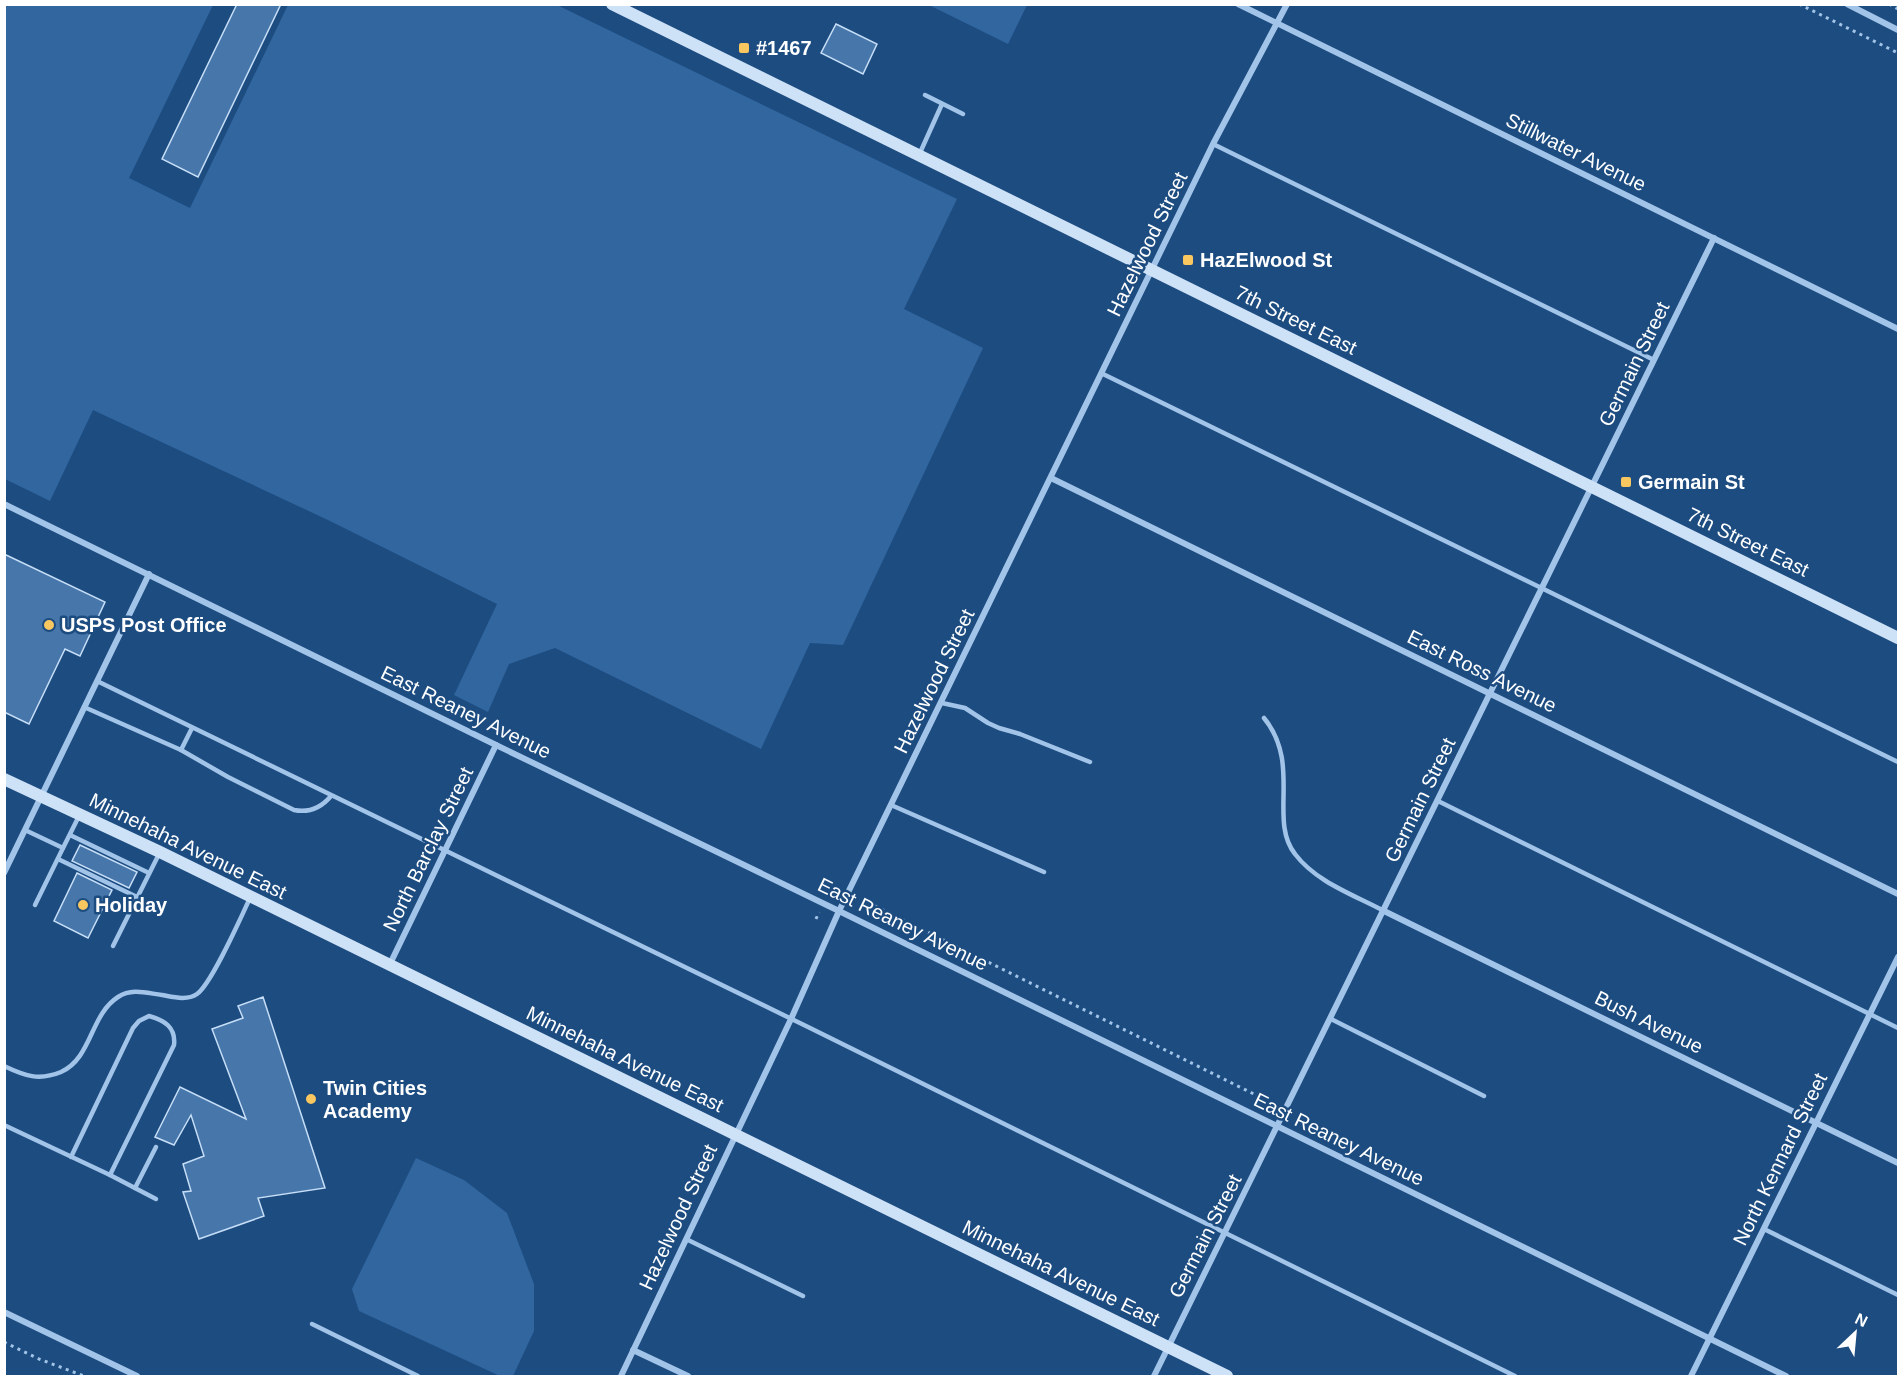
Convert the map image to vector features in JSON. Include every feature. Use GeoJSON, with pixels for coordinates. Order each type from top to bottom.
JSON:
{"type":"FeatureCollection","features":[{"type":"Feature","properties":{"kind":"street","name":"7th Street East"},"geometry":{"type":"LineString","coordinates":[[612,4],[1899,638]]}},
{"type":"Feature","properties":{"kind":"street","name":"Stillwater Avenue"},"geometry":{"type":"LineString","coordinates":[[1238,4],[1899,329]]}},
{"type":"Feature","properties":{"kind":"street","name":"Hazelwood Street"},"geometry":{"type":"LineString","coordinates":[[621,1377],[791,1019],[839,911],[1103,374],[1213,144],[1287,4]]}},
{"type":"Feature","properties":{"kind":"street"},"geometry":{"type":"LineString","coordinates":[[1846,4],[1899,30]]}},
{"type":"Feature","properties":{"kind":"street","name":"Germain Street"},"geometry":{"type":"LineString","coordinates":[[1154,1377],[1714,238]]}},
{"type":"Feature","properties":{"kind":"street","name":"East Ross Avenue"},"geometry":{"type":"LineString","coordinates":[[1051,478],[1899,894]]}},
{"type":"Feature","properties":{"kind":"street","name":"East Reaney Avenue"},"geometry":{"type":"LineString","coordinates":[[4,504],[839,911],[1786,1377]]}},
{"type":"Feature","properties":{"kind":"street"},"geometry":{"type":"LineString","coordinates":[[4,873],[148,574]]}},
{"type":"Feature","properties":{"kind":"street","name":"North Barclay Street"},"geometry":{"type":"LineString","coordinates":[[389,966],[496,745]]}},
{"type":"Feature","properties":{"kind":"street","name":"Minnehaha Avenue East"},"geometry":{"type":"LineString","coordinates":[[4,779],[160,852],[249,898],[735,1134],[1227,1377]]}},
{"type":"Feature","properties":{"kind":"street","name":"Bush Avenue"},"geometry":{"type":"LineString","coordinates":[[1384,911],[1899,1163]]}},
{"type":"Feature","properties":{"kind":"street","name":"North Kennard Street"},"geometry":{"type":"LineString","coordinates":[[1691,1377],[1899,957]]}},
{"type":"Feature","properties":{"kind":"street"},"geometry":{"type":"LineString","coordinates":[[4,1312],[137,1377]]}},
{"type":"Feature","properties":{"kind":"street"},"geometry":{"type":"LineString","coordinates":[[633,1350],[688,1377]]}},
{"type":"Feature","properties":{"kind":"lane"},"geometry":{"type":"LineString","coordinates":[[925,95],[963,114]]}},
{"type":"Feature","properties":{"kind":"lane"},"geometry":{"type":"LineString","coordinates":[[919,155],[942,104]]}},
{"type":"Feature","properties":{"kind":"lane"},"geometry":{"type":"LineString","coordinates":[[1213,144],[1654,360]]}},
{"type":"Feature","properties":{"kind":"lane"},"geometry":{"type":"LineString","coordinates":[[1103,374],[1899,762]]}},
{"type":"Feature","properties":{"kind":"lane"},"geometry":{"type":"LineString","coordinates":[[97,681],[791,1019],[1515,1377]]}},
{"type":"Feature","properties":{"kind":"lane"},"geometry":{"type":"LineString","coordinates":[[942,703],[965,708],[999,729],[1020,734],[1090,762]]}},
{"type":"Feature","properties":{"kind":"lane"},"geometry":{"type":"LineString","coordinates":[[84,707],[181,750],[228,777],[294,810],[305,812],[317,808],[331,796]]}},
{"type":"Feature","properties":{"kind":"lane"},"geometry":{"type":"LineString","coordinates":[[1264,718],[1278,739],[1282,755],[1285,773],[1284,825],[1287,842],[1294,854],[1319,876],[1384,911]]}},
{"type":"Feature","properties":{"kind":"lane"},"geometry":{"type":"LineString","coordinates":[[181,750],[192,728]]}},
{"type":"Feature","properties":{"kind":"lane"},"geometry":{"type":"LineString","coordinates":[[1438,801],[1899,1028]]}},
{"type":"Feature","properties":{"kind":"lane"},"geometry":{"type":"LineString","coordinates":[[891,805],[1044,872]]}},
{"type":"Feature","properties":{"kind":"lane"},"geometry":{"type":"LineString","coordinates":[[35,905],[80,815]]}},
{"type":"Feature","properties":{"kind":"lane"},"geometry":{"type":"LineString","coordinates":[[25,830],[63,848]]}},
{"type":"Feature","properties":{"kind":"lane"},"geometry":{"type":"LineString","coordinates":[[69,835],[149,873]]}},
{"type":"Feature","properties":{"kind":"lane"},"geometry":{"type":"LineString","coordinates":[[113,946],[160,852]]}},
{"type":"Feature","properties":{"kind":"lane"},"geometry":{"type":"LineString","coordinates":[[58,859],[137,897]]}},
{"type":"Feature","properties":{"kind":"lane"},"geometry":{"type":"LineString","coordinates":[[4,1066],[29,1076],[49,1077],[67,1069],[81,1055],[109,1004],[119,996],[135,991],[182,998],[197,994],[208,981],[249,898]]}},
{"type":"Feature","properties":{"kind":"lane"},"geometry":{"type":"LineString","coordinates":[[71,1156],[133,1028],[139,1021],[149,1016],[160,1019],[170,1027],[175,1036],[174,1045],[110,1175]]}},
{"type":"Feature","properties":{"kind":"lane"},"geometry":{"type":"LineString","coordinates":[[1331,1019],[1484,1096]]}},
{"type":"Feature","properties":{"kind":"lane"},"geometry":{"type":"LineString","coordinates":[[4,1125],[156,1198]]}},
{"type":"Feature","properties":{"kind":"lane"},"geometry":{"type":"LineString","coordinates":[[135,1188],[156,1147]]}},
{"type":"Feature","properties":{"kind":"lane"},"geometry":{"type":"LineString","coordinates":[[1764,1229],[1899,1295]]}},
{"type":"Feature","properties":{"kind":"lane"},"geometry":{"type":"LineString","coordinates":[[686,1239],[803,1296]]}},
{"type":"Feature","properties":{"kind":"lane"},"geometry":{"type":"LineString","coordinates":[[312,1324],[418,1377]]}},
{"type":"Feature","properties":{"kind":"path"},"geometry":{"type":"LineString","coordinates":[[1799,4],[1899,53]]}},
{"type":"Feature","properties":{"kind":"path"},"geometry":{"type":"LineString","coordinates":[[1889,4],[1899,9]]}},
{"type":"Feature","properties":{"kind":"path"},"geometry":{"type":"LineString","coordinates":[[861,903],[865,901],[1268,1101],[1271,1106]]}},
{"type":"Feature","properties":{"kind":"path"},"geometry":{"type":"LineString","coordinates":[[4,1342],[84,1377]]}},
{"type":"Feature","properties":{"kind":"shaded area"},"geometry":{"type":"Polygon","coordinates":[[[5,5],[213,5],[129,178],[190,208],[288,5],[557,5],[957,199],[904,309],[983,348],[843,645],[810,643],[761,749],[555,648],[509,664],[488,712],[454,695],[497,604],[330,521],[93,410],[50,501],[5,479],[5,5]]]}},
{"type":"Feature","properties":{"kind":"shaded area"},"geometry":{"type":"Polygon","coordinates":[[[929,5],[1027,5],[1008,44],[929,5]]]}},
{"type":"Feature","properties":{"kind":"shaded area"},"geometry":{"type":"Polygon","coordinates":[[[416,1158],[464,1180],[507,1213],[534,1284],[534,1331],[513,1376],[500,1376],[359,1311],[352,1289],[416,1158]]]}},
{"type":"Feature","properties":{"kind":"building"},"geometry":{"type":"Polygon","coordinates":[[[237,4],[281,4],[198,177],[162,159],[237,4]]]}},
{"type":"Feature","properties":{"kind":"building"},"geometry":{"type":"Polygon","coordinates":[[[836,24],[877,44],[863,74],[821,53],[836,24]]]}},
{"type":"Feature","properties":{"kind":"building","name":"USPS Post Office"},"geometry":{"type":"Polygon","coordinates":[[[4,554],[105,602],[80,656],[65,649],[29,724],[4,712],[4,554]]]}},
{"type":"Feature","properties":{"kind":"building","name":"Holiday"},"geometry":{"type":"Polygon","coordinates":[[[80,845],[137,872],[129,888],[72,861],[80,845]]]}},
{"type":"Feature","properties":{"kind":"building","name":"Holiday"},"geometry":{"type":"Polygon","coordinates":[[[77,873],[112,890],[88,938],[54,921],[77,873]]]}},
{"type":"Feature","properties":{"kind":"building"},"geometry":{"type":"Polygon","coordinates":[[[263,997],[325,1188],[258,1198],[264,1216],[199,1239],[183,1192],[191,1191],[183,1164],[204,1156],[191,1115],[174,1145],[155,1137],[180,1087],[246,1119],[212,1029],[243,1018],[238,1006],[263,997]]]}},
{"type":"Feature","properties":{"kind":"place","name":"#1467"},"geometry":{"type":"Point","coordinates":[744,48]}},
{"type":"Feature","properties":{"kind":"place","name":"HazElwood St"},"geometry":{"type":"Point","coordinates":[1188,260]}},
{"type":"Feature","properties":{"kind":"place","name":"Germain St"},"geometry":{"type":"Point","coordinates":[1626,482]}},
{"type":"Feature","properties":{"kind":"place","name":"USPS Post Office"},"geometry":{"type":"Point","coordinates":[49,625]}},
{"type":"Feature","properties":{"kind":"place","name":"Holiday"},"geometry":{"type":"Point","coordinates":[83,905]}},
{"type":"Feature","properties":{"kind":"place","name":"Twin Cities Academy"},"geometry":{"type":"Point","coordinates":[311,1099]}}]}
